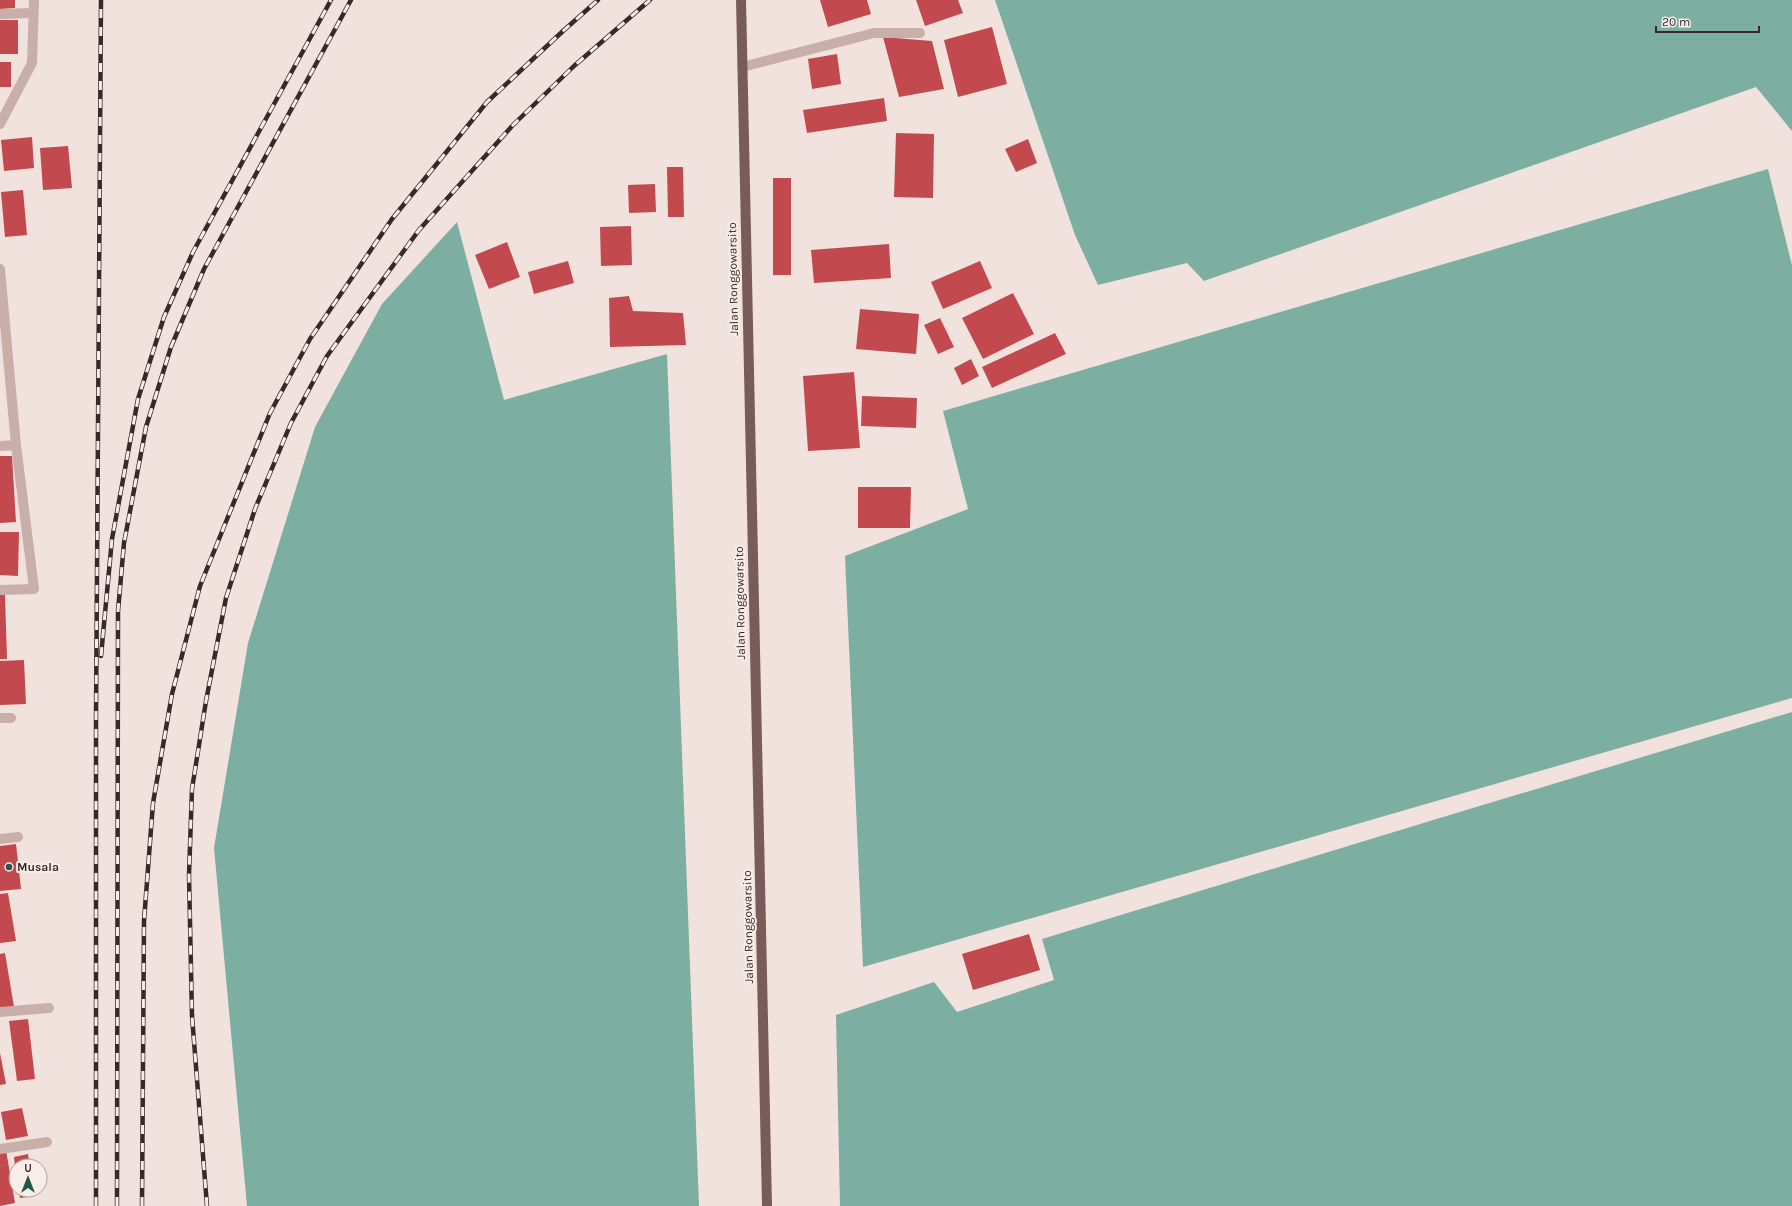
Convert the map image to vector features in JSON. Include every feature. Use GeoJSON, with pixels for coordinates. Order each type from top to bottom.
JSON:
{"type":"FeatureCollection","features":[{"type":"Feature","properties":{"kind":"main road","name":"Jalan Ronggowarsito"},"geometry":{"type":"LineString","coordinates":[[741,0],[767,1206]]}},
{"type":"Feature","properties":{"kind":"street"},"geometry":{"type":"LineString","coordinates":[[0,124],[32,63],[34,0]]}},
{"type":"Feature","properties":{"kind":"street"},"geometry":{"type":"LineString","coordinates":[[0,14],[33,13]]}},
{"type":"Feature","properties":{"kind":"street"},"geometry":{"type":"LineString","coordinates":[[742,67],[874,33],[920,33]]}},
{"type":"Feature","properties":{"kind":"street"},"geometry":{"type":"LineString","coordinates":[[0,269],[16,445],[34,589],[0,590]]}},
{"type":"Feature","properties":{"kind":"street"},"geometry":{"type":"LineString","coordinates":[[0,446],[16,445]]}},
{"type":"Feature","properties":{"kind":"street"},"geometry":{"type":"LineString","coordinates":[[0,718],[10,718]]}},
{"type":"Feature","properties":{"kind":"street"},"geometry":{"type":"LineString","coordinates":[[0,839],[18,837]]}},
{"type":"Feature","properties":{"kind":"street"},"geometry":{"type":"LineString","coordinates":[[0,1012],[49,1008]]}},
{"type":"Feature","properties":{"kind":"street"},"geometry":{"type":"LineString","coordinates":[[0,1149],[47,1142]]}},
{"type":"Feature","properties":{"kind":"water"},"geometry":{"type":"Polygon","coordinates":[[[995,0],[1792,0],[1792,131],[1756,87],[1204,281],[1187,263],[1098,285],[1075,235],[995,0]]]}},
{"type":"Feature","properties":{"kind":"water"},"geometry":{"type":"Polygon","coordinates":[[[1768,169],[1792,265],[1792,698],[863,967],[845,556],[968,509],[943,411],[1768,169]]]}},
{"type":"Feature","properties":{"kind":"water"},"geometry":{"type":"Polygon","coordinates":[[[457,222],[504,400],[667,354],[699,1206],[247,1206],[214,848],[248,643],[315,427],[382,304],[457,222]]]}},
{"type":"Feature","properties":{"kind":"water"},"geometry":{"type":"Polygon","coordinates":[[[1792,712],[1792,1206],[840,1206],[836,1015],[934,982],[957,1012],[1054,980],[1042,939],[1792,712]]]}},
{"type":"Feature","properties":{"kind":"building"},"geometry":{"type":"Polygon","coordinates":[[[0,0],[15,0],[15,8],[0,9],[0,0]]]}},
{"type":"Feature","properties":{"kind":"building"},"geometry":{"type":"Polygon","coordinates":[[[820,0],[867,0],[871,14],[828,27],[820,0]]]}},
{"type":"Feature","properties":{"kind":"building"},"geometry":{"type":"Polygon","coordinates":[[[916,0],[958,0],[963,13],[925,26],[916,0]]]}},
{"type":"Feature","properties":{"kind":"building"},"geometry":{"type":"Polygon","coordinates":[[[0,20],[18,20],[18,54],[0,54],[0,20]]]}},
{"type":"Feature","properties":{"kind":"building"},"geometry":{"type":"Polygon","coordinates":[[[992,27],[1007,84],[958,97],[944,40],[992,27]]]}},
{"type":"Feature","properties":{"kind":"building"},"geometry":{"type":"Polygon","coordinates":[[[883,37],[932,41],[944,89],[899,97],[883,37]]]}},
{"type":"Feature","properties":{"kind":"building"},"geometry":{"type":"Polygon","coordinates":[[[837,54],[841,84],[812,89],[808,59],[837,54]]]}},
{"type":"Feature","properties":{"kind":"building"},"geometry":{"type":"Polygon","coordinates":[[[0,62],[11,62],[11,87],[0,87],[0,62]]]}},
{"type":"Feature","properties":{"kind":"building"},"geometry":{"type":"Polygon","coordinates":[[[884,98],[887,121],[807,133],[803,110],[884,98]]]}},
{"type":"Feature","properties":{"kind":"building"},"geometry":{"type":"Polygon","coordinates":[[[896,133],[934,134],[933,198],[894,197],[896,133]]]}},
{"type":"Feature","properties":{"kind":"building"},"geometry":{"type":"Polygon","coordinates":[[[32,137],[34,168],[4,171],[1,140],[32,137]]]}},
{"type":"Feature","properties":{"kind":"building"},"geometry":{"type":"Polygon","coordinates":[[[1028,139],[1037,163],[1016,172],[1005,149],[1028,139]]]}},
{"type":"Feature","properties":{"kind":"building"},"geometry":{"type":"Polygon","coordinates":[[[68,146],[72,188],[43,190],[40,148],[68,146]]]}},
{"type":"Feature","properties":{"kind":"building"},"geometry":{"type":"Polygon","coordinates":[[[667,167],[683,167],[684,217],[668,217],[667,167]]]}},
{"type":"Feature","properties":{"kind":"building"},"geometry":{"type":"Polygon","coordinates":[[[773,178],[791,178],[791,275],[773,275],[773,178]]]}},
{"type":"Feature","properties":{"kind":"building"},"geometry":{"type":"Polygon","coordinates":[[[655,184],[656,212],[629,213],[628,185],[655,184]]]}},
{"type":"Feature","properties":{"kind":"building"},"geometry":{"type":"Polygon","coordinates":[[[23,190],[27,235],[5,237],[1,192],[23,190]]]}},
{"type":"Feature","properties":{"kind":"building"},"geometry":{"type":"Polygon","coordinates":[[[631,226],[632,265],[601,266],[600,227],[631,226]]]}},
{"type":"Feature","properties":{"kind":"building"},"geometry":{"type":"Polygon","coordinates":[[[507,242],[520,277],[489,289],[475,255],[507,242]]]}},
{"type":"Feature","properties":{"kind":"building"},"geometry":{"type":"Polygon","coordinates":[[[889,244],[891,278],[814,283],[811,250],[889,244]]]}},
{"type":"Feature","properties":{"kind":"building"},"geometry":{"type":"Polygon","coordinates":[[[568,261],[574,283],[534,294],[528,272],[568,261]]]}},
{"type":"Feature","properties":{"kind":"building"},"geometry":{"type":"Polygon","coordinates":[[[980,261],[992,288],[943,309],[931,282],[980,261]]]}},
{"type":"Feature","properties":{"kind":"building"},"geometry":{"type":"Polygon","coordinates":[[[1013,293],[1034,334],[983,359],[962,318],[1013,293]]]}},
{"type":"Feature","properties":{"kind":"building"},"geometry":{"type":"Polygon","coordinates":[[[629,296],[633,311],[683,313],[686,345],[610,347],[609,298],[629,296]]]}},
{"type":"Feature","properties":{"kind":"building"},"geometry":{"type":"Polygon","coordinates":[[[860,309],[919,314],[916,354],[856,349],[860,309]]]}},
{"type":"Feature","properties":{"kind":"building"},"geometry":{"type":"Polygon","coordinates":[[[940,318],[954,347],[938,354],[924,325],[940,318]]]}},
{"type":"Feature","properties":{"kind":"building"},"geometry":{"type":"Polygon","coordinates":[[[1055,333],[1066,354],[992,388],[982,367],[1055,333]]]}},
{"type":"Feature","properties":{"kind":"building"},"geometry":{"type":"Polygon","coordinates":[[[971,359],[979,376],[962,385],[954,368],[971,359]]]}},
{"type":"Feature","properties":{"kind":"building"},"geometry":{"type":"Polygon","coordinates":[[[854,372],[860,448],[808,451],[803,376],[854,372]]]}},
{"type":"Feature","properties":{"kind":"building"},"geometry":{"type":"Polygon","coordinates":[[[862,396],[917,398],[916,428],[861,426],[862,396]]]}},
{"type":"Feature","properties":{"kind":"building"},"geometry":{"type":"Polygon","coordinates":[[[0,456],[12,456],[16,522],[0,523],[0,456]]]}},
{"type":"Feature","properties":{"kind":"building"},"geometry":{"type":"Polygon","coordinates":[[[858,487],[911,487],[910,528],[858,528],[858,487]]]}},
{"type":"Feature","properties":{"kind":"building"},"geometry":{"type":"Polygon","coordinates":[[[0,532],[19,532],[18,576],[0,575],[0,532]]]}},
{"type":"Feature","properties":{"kind":"building"},"geometry":{"type":"Polygon","coordinates":[[[0,595],[5,595],[7,659],[0,659],[0,595]]]}},
{"type":"Feature","properties":{"kind":"building"},"geometry":{"type":"Polygon","coordinates":[[[24,660],[26,704],[0,705],[0,661],[24,660]]]}},
{"type":"Feature","properties":{"kind":"building","name":"Musala"},"geometry":{"type":"Polygon","coordinates":[[[16,844],[21,889],[0,891],[0,846],[16,844]]]}},
{"type":"Feature","properties":{"kind":"building"},"geometry":{"type":"Polygon","coordinates":[[[8,893],[16,941],[0,943],[0,894],[8,893]]]}},
{"type":"Feature","properties":{"kind":"building"},"geometry":{"type":"Polygon","coordinates":[[[1029,934],[1040,970],[973,990],[962,954],[1029,934]]]}},
{"type":"Feature","properties":{"kind":"building"},"geometry":{"type":"Polygon","coordinates":[[[5,953],[14,1007],[0,1009],[0,954],[5,953]]]}},
{"type":"Feature","properties":{"kind":"building"},"geometry":{"type":"Polygon","coordinates":[[[28,1019],[35,1079],[17,1081],[9,1021],[28,1019]]]}},
{"type":"Feature","properties":{"kind":"building"},"geometry":{"type":"Polygon","coordinates":[[[0,1053],[6,1084],[0,1085],[0,1053]]]}},
{"type":"Feature","properties":{"kind":"building"},"geometry":{"type":"Polygon","coordinates":[[[22,1108],[28,1136],[6,1140],[1,1112],[22,1108]]]}},
{"type":"Feature","properties":{"kind":"building"},"geometry":{"type":"Polygon","coordinates":[[[6,1150],[8,1162],[8,1198],[14,1198],[15,1203],[0,1206],[0,1151],[6,1150]]]}},
{"type":"Feature","properties":{"kind":"building"},"geometry":{"type":"Polygon","coordinates":[[[28,1154],[29,1158],[14,1158],[28,1154]]]}},
{"type":"Feature","properties":{"kind":"railway"},"geometry":{"type":"LineString","coordinates":[[96,1206],[96,718],[101,0]]}},
{"type":"Feature","properties":{"kind":"railway"},"geometry":{"type":"LineString","coordinates":[[101,656],[112,539],[138,399],[164,317],[193,252],[331,0]]}},
{"type":"Feature","properties":{"kind":"railway"},"geometry":{"type":"LineString","coordinates":[[117,1206],[118,611],[124,543],[146,427],[171,347],[204,269],[351,0]]}},
{"type":"Feature","properties":{"kind":"railway"},"geometry":{"type":"LineString","coordinates":[[142,1206],[144,921],[153,803],[172,694],[200,586],[270,413],[310,339],[392,219],[487,102],[598,0]]}},
{"type":"Feature","properties":{"kind":"railway"},"geometry":{"type":"LineString","coordinates":[[207,1206],[192,1016],[189,875],[192,789],[206,701],[226,598],[255,509],[291,423],[327,356],[419,230],[513,125],[574,66],[650,0]]}},
{"type":"Feature","properties":{"kind":"place","name":"Musala"},"geometry":{"type":"Point","coordinates":[9,867]}}]}
